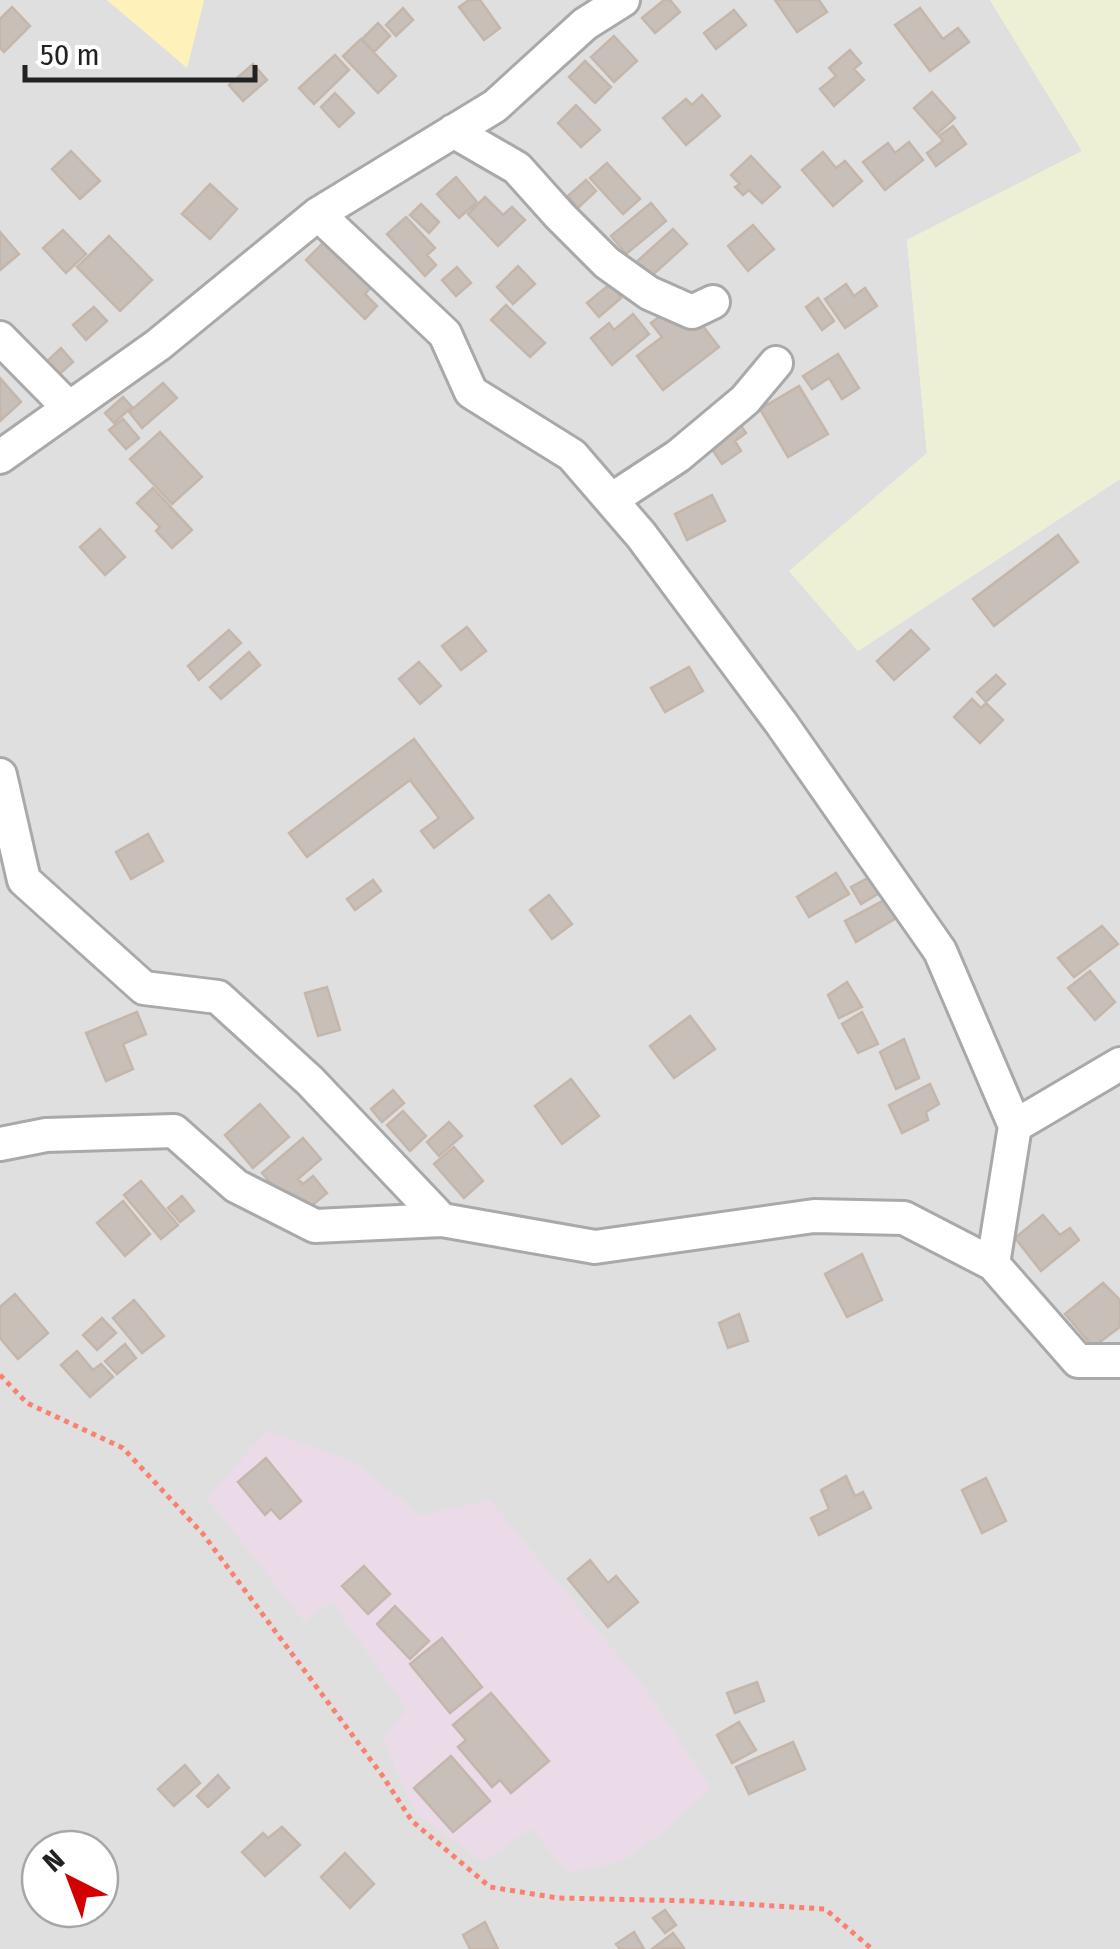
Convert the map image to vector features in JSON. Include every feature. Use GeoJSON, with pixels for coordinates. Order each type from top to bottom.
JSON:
{"type":"FeatureCollection","features":[{"type":"Feature","properties":{"kind":"street"},"geometry":{"type":"LineString","coordinates":[[0,457],[158,345],[318,214],[495,106],[585,24],[623,0]]}},
{"type":"Feature","properties":{"kind":"street"},"geometry":{"type":"LineString","coordinates":[[453,132],[517,168],[607,262],[649,293],[692,312],[713,302]]}},
{"type":"Feature","properties":{"kind":"street"},"geometry":{"type":"LineString","coordinates":[[318,214],[445,334],[471,392],[572,454],[641,534],[782,723],[940,950],[1015,1126],[992,1264]]}},
{"type":"Feature","properties":{"kind":"street"},"geometry":{"type":"LineString","coordinates":[[0,338],[69,408]]}},
{"type":"Feature","properties":{"kind":"street"},"geometry":{"type":"LineString","coordinates":[[611,500],[678,456],[745,400],[776,362]]}},
{"type":"Feature","properties":{"kind":"street"},"geometry":{"type":"LineString","coordinates":[[0,775],[24,880],[144,988],[218,997],[310,1081],[442,1220]]}},
{"type":"Feature","properties":{"kind":"street"},"geometry":{"type":"LineString","coordinates":[[1015,1126],[1120,1064]]}},
{"type":"Feature","properties":{"kind":"street"},"geometry":{"type":"LineString","coordinates":[[0,1144],[46,1135],[174,1131],[236,1186],[316,1226],[442,1220],[594,1247],[814,1216],[904,1218],[992,1264],[1078,1361],[1120,1361]]}},
{"type":"Feature","properties":{"kind":"path"},"geometry":{"type":"LineString","coordinates":[[0,1376],[27,1403],[122,1448],[203,1534],[412,1821],[490,1886],[558,1898],[693,1901],[825,1910],[872,1949]]}},
{"type":"Feature","properties":{"kind":"shaded area"},"geometry":{"type":"Polygon","coordinates":[[[0,0],[107,0],[187,67],[204,0],[990,0],[1083,151],[907,240],[927,453],[790,571],[858,651],[1120,479],[1120,1949],[0,1949],[0,0]]]}},
{"type":"Feature","properties":{"kind":"shaded area"},"geometry":{"type":"Polygon","coordinates":[[[267,1431],[354,1462],[420,1515],[490,1500],[644,1687],[711,1788],[667,1829],[623,1861],[568,1873],[531,1828],[483,1862],[417,1814],[383,1737],[407,1710],[332,1602],[304,1621],[207,1498],[267,1431]]]}},
{"type":"Feature","properties":{"kind":"green space"},"geometry":{"type":"Polygon","coordinates":[[[990,0],[1120,0],[1120,479],[858,651],[789,571],[927,453],[907,240],[1082,151],[990,0]]]}},
{"type":"Feature","properties":{"kind":"sand"},"geometry":{"type":"Polygon","coordinates":[[[107,0],[204,0],[187,68],[107,0]]]}},
{"type":"Feature","properties":{"kind":"building"},"geometry":{"type":"Polygon","coordinates":[[[469,0],[480,0],[500,28],[484,40],[459,7],[469,0]]]}},
{"type":"Feature","properties":{"kind":"building"},"geometry":{"type":"Polygon","coordinates":[[[664,0],[670,0],[680,12],[655,33],[642,18],[664,0]]]}},
{"type":"Feature","properties":{"kind":"building"},"geometry":{"type":"Polygon","coordinates":[[[775,0],[819,0],[827,12],[797,32],[775,0]]]}},
{"type":"Feature","properties":{"kind":"building"},"geometry":{"type":"Polygon","coordinates":[[[12,7],[30,26],[4,52],[0,48],[0,19],[12,7]]]}},
{"type":"Feature","properties":{"kind":"building"},"geometry":{"type":"Polygon","coordinates":[[[403,8],[413,20],[396,36],[386,25],[403,8]]]}},
{"type":"Feature","properties":{"kind":"building"},"geometry":{"type":"Polygon","coordinates":[[[920,8],[943,39],[958,28],[969,42],[930,71],[895,25],[920,8]]]}},
{"type":"Feature","properties":{"kind":"building"},"geometry":{"type":"Polygon","coordinates":[[[734,10],[746,25],[716,49],[704,33],[734,10]]]}},
{"type":"Feature","properties":{"kind":"building"},"geometry":{"type":"Polygon","coordinates":[[[378,23],[390,36],[374,52],[362,39],[378,23]]]}},
{"type":"Feature","properties":{"kind":"building"},"geometry":{"type":"Polygon","coordinates":[[[614,36],[637,61],[614,82],[591,57],[614,36]]]}},
{"type":"Feature","properties":{"kind":"building"},"geometry":{"type":"Polygon","coordinates":[[[361,39],[396,76],[378,93],[343,56],[361,39]]]}},
{"type":"Feature","properties":{"kind":"building"},"geometry":{"type":"Polygon","coordinates":[[[850,50],[861,63],[854,69],[864,80],[834,106],[820,89],[836,76],[829,68],[850,50]]]}},
{"type":"Feature","properties":{"kind":"building"},"geometry":{"type":"Polygon","coordinates":[[[335,55],[349,70],[314,104],[299,88],[335,55]]]}},
{"type":"Feature","properties":{"kind":"building"},"geometry":{"type":"Polygon","coordinates":[[[585,61],[611,87],[595,103],[569,77],[585,61]]]}},
{"type":"Feature","properties":{"kind":"building"},"geometry":{"type":"Polygon","coordinates":[[[253,64],[267,80],[243,101],[229,85],[253,64]]]}},
{"type":"Feature","properties":{"kind":"building"},"geometry":{"type":"Polygon","coordinates":[[[932,92],[955,118],[937,134],[914,108],[932,92]]]}},
{"type":"Feature","properties":{"kind":"building"},"geometry":{"type":"Polygon","coordinates":[[[335,93],[354,113],[339,127],[321,107],[335,93]]]}},
{"type":"Feature","properties":{"kind":"building"},"geometry":{"type":"Polygon","coordinates":[[[702,95],[720,116],[686,145],[663,118],[686,99],[692,105],[702,95]]]}},
{"type":"Feature","properties":{"kind":"building"},"geometry":{"type":"Polygon","coordinates":[[[576,105],[600,130],[581,147],[558,123],[576,105]]]}},
{"type":"Feature","properties":{"kind":"building"},"geometry":{"type":"Polygon","coordinates":[[[953,126],[966,144],[936,166],[927,153],[943,141],[939,136],[953,126]]]}},
{"type":"Feature","properties":{"kind":"building"},"geometry":{"type":"Polygon","coordinates":[[[909,142],[923,160],[885,190],[863,162],[888,143],[895,153],[909,142]]]}},
{"type":"Feature","properties":{"kind":"building"},"geometry":{"type":"Polygon","coordinates":[[[71,151],[100,181],[80,199],[52,169],[71,151]]]}},
{"type":"Feature","properties":{"kind":"building"},"geometry":{"type":"Polygon","coordinates":[[[823,152],[836,168],[845,161],[862,181],[833,206],[802,170],[823,152]]]}},
{"type":"Feature","properties":{"kind":"building"},"geometry":{"type":"Polygon","coordinates":[[[751,156],[780,187],[762,203],[749,190],[743,195],[735,187],[740,184],[731,175],[751,156]]]}},
{"type":"Feature","properties":{"kind":"building"},"geometry":{"type":"Polygon","coordinates":[[[607,163],[640,199],[623,214],[590,178],[607,163]]]}},
{"type":"Feature","properties":{"kind":"building"},"geometry":{"type":"Polygon","coordinates":[[[456,177],[477,202],[459,218],[437,194],[456,177]]]}},
{"type":"Feature","properties":{"kind":"building"},"geometry":{"type":"Polygon","coordinates":[[[586,180],[596,191],[578,208],[568,196],[586,180]]]}},
{"type":"Feature","properties":{"kind":"building"},"geometry":{"type":"Polygon","coordinates":[[[210,184],[237,209],[210,239],[182,214],[210,184]]]}},
{"type":"Feature","properties":{"kind":"building"},"geometry":{"type":"Polygon","coordinates":[[[485,197],[503,215],[512,207],[525,220],[498,246],[468,214],[485,197]]]}},
{"type":"Feature","properties":{"kind":"building"},"geometry":{"type":"Polygon","coordinates":[[[651,203],[666,221],[626,254],[611,236],[651,203]]]}},
{"type":"Feature","properties":{"kind":"building"},"geometry":{"type":"Polygon","coordinates":[[[421,204],[439,222],[429,233],[410,215],[421,204]]]}},
{"type":"Feature","properties":{"kind":"building"},"geometry":{"type":"Polygon","coordinates":[[[406,217],[435,248],[427,255],[436,265],[425,276],[387,234],[406,217]]]}},
{"type":"Feature","properties":{"kind":"building"},"geometry":{"type":"Polygon","coordinates":[[[753,225],[774,249],[748,271],[728,246],[753,225]]]}},
{"type":"Feature","properties":{"kind":"building"},"geometry":{"type":"Polygon","coordinates":[[[673,229],[687,244],[648,279],[634,264],[673,229]]]}},
{"type":"Feature","properties":{"kind":"building"},"geometry":{"type":"Polygon","coordinates":[[[63,230],[86,254],[66,273],[43,248],[63,230]]]}},
{"type":"Feature","properties":{"kind":"building"},"geometry":{"type":"Polygon","coordinates":[[[0,232],[19,254],[0,270],[0,232]]]}},
{"type":"Feature","properties":{"kind":"building"},"geometry":{"type":"Polygon","coordinates":[[[109,236],[152,280],[120,311],[77,267],[109,236]]]}},
{"type":"Feature","properties":{"kind":"building"},"geometry":{"type":"Polygon","coordinates":[[[326,240],[372,286],[365,294],[377,306],[365,319],[306,260],[326,240]]]}},
{"type":"Feature","properties":{"kind":"building"},"geometry":{"type":"Polygon","coordinates":[[[518,266],[535,284],[513,304],[497,287],[518,266]]]}},
{"type":"Feature","properties":{"kind":"building"},"geometry":{"type":"Polygon","coordinates":[[[457,267],[471,283],[456,296],[442,280],[457,267]]]}},
{"type":"Feature","properties":{"kind":"building"},"geometry":{"type":"Polygon","coordinates":[[[610,284],[621,298],[599,317],[587,303],[610,284]]]}},
{"type":"Feature","properties":{"kind":"building"},"geometry":{"type":"Polygon","coordinates":[[[846,284],[854,296],[865,288],[877,306],[845,328],[825,299],[846,284]]]}},
{"type":"Feature","properties":{"kind":"building"},"geometry":{"type":"Polygon","coordinates":[[[818,298],[834,321],[822,330],[806,307],[818,298]]]}},
{"type":"Feature","properties":{"kind":"building"},"geometry":{"type":"Polygon","coordinates":[[[506,305],[545,343],[530,357],[491,320],[506,305]]]}},
{"type":"Feature","properties":{"kind":"building"},"geometry":{"type":"Polygon","coordinates":[[[94,307],[107,321],[86,340],[73,325],[94,307]]]}},
{"type":"Feature","properties":{"kind":"building"},"geometry":{"type":"Polygon","coordinates":[[[667,311],[677,324],[692,312],[719,347],[663,390],[637,356],[662,337],[651,323],[667,311]]]}},
{"type":"Feature","properties":{"kind":"building"},"geometry":{"type":"Polygon","coordinates":[[[633,314],[649,334],[612,365],[591,338],[609,323],[614,330],[633,314]]]}},
{"type":"Feature","properties":{"kind":"building"},"geometry":{"type":"Polygon","coordinates":[[[61,348],[73,362],[54,379],[42,366],[61,348]]]}},
{"type":"Feature","properties":{"kind":"building"},"geometry":{"type":"Polygon","coordinates":[[[838,354],[859,388],[842,399],[829,378],[812,389],[803,376],[838,354]]]}},
{"type":"Feature","properties":{"kind":"building"},"geometry":{"type":"Polygon","coordinates":[[[0,378],[21,402],[0,421],[0,378]]]}},
{"type":"Feature","properties":{"kind":"building"},"geometry":{"type":"Polygon","coordinates":[[[163,383],[177,398],[142,428],[129,412],[163,383]]]}},
{"type":"Feature","properties":{"kind":"building"},"geometry":{"type":"Polygon","coordinates":[[[799,386],[828,434],[788,457],[760,409],[799,386]]]}},
{"type":"Feature","properties":{"kind":"building"},"geometry":{"type":"Polygon","coordinates":[[[123,397],[132,407],[114,423],[105,413],[123,397]]]}},
{"type":"Feature","properties":{"kind":"building"},"geometry":{"type":"Polygon","coordinates":[[[123,419],[139,438],[126,449],[109,430],[123,419]]]}},
{"type":"Feature","properties":{"kind":"building"},"geometry":{"type":"Polygon","coordinates":[[[737,420],[746,433],[735,441],[741,451],[722,464],[706,440],[737,420]]]}},
{"type":"Feature","properties":{"kind":"building"},"geometry":{"type":"Polygon","coordinates":[[[160,432],[202,477],[172,504],[130,459],[160,432]]]}},
{"type":"Feature","properties":{"kind":"building"},"geometry":{"type":"Polygon","coordinates":[[[153,488],[192,530],[172,548],[156,531],[160,527],[137,503],[153,488]]]}},
{"type":"Feature","properties":{"kind":"building"},"geometry":{"type":"Polygon","coordinates":[[[712,495],[725,521],[687,540],[675,514],[712,495]]]}},
{"type":"Feature","properties":{"kind":"building"},"geometry":{"type":"Polygon","coordinates":[[[100,529],[125,557],[105,575],[80,547],[100,529]]]}},
{"type":"Feature","properties":{"kind":"building"},"geometry":{"type":"Polygon","coordinates":[[[1058,535],[1078,562],[994,626],[973,599],[1058,535]]]}},
{"type":"Feature","properties":{"kind":"building"},"geometry":{"type":"Polygon","coordinates":[[[467,627],[486,651],[461,670],[442,646],[467,627]]]}},
{"type":"Feature","properties":{"kind":"building"},"geometry":{"type":"Polygon","coordinates":[[[229,630],[241,643],[199,680],[188,666],[229,630]]]}},
{"type":"Feature","properties":{"kind":"building"},"geometry":{"type":"Polygon","coordinates":[[[911,630],[929,649],[894,680],[877,661],[911,630]]]}},
{"type":"Feature","properties":{"kind":"building"},"geometry":{"type":"Polygon","coordinates":[[[249,652],[260,665],[221,699],[210,687],[249,652]]]}},
{"type":"Feature","properties":{"kind":"building"},"geometry":{"type":"Polygon","coordinates":[[[419,662],[441,686],[420,704],[399,679],[419,662]]]}},
{"type":"Feature","properties":{"kind":"building"},"geometry":{"type":"Polygon","coordinates":[[[689,667],[703,691],[665,712],[651,688],[689,667]]]}},
{"type":"Feature","properties":{"kind":"building"},"geometry":{"type":"Polygon","coordinates":[[[996,675],[1005,684],[986,702],[977,692],[996,675]]]}},
{"type":"Feature","properties":{"kind":"building"},"geometry":{"type":"Polygon","coordinates":[[[972,699],[981,708],[986,703],[1003,720],[980,743],[954,717],[972,699]]]}},
{"type":"Feature","properties":{"kind":"building"},"geometry":{"type":"Polygon","coordinates":[[[414,739],[473,818],[434,848],[421,831],[439,818],[410,780],[307,857],[289,833],[414,739]]]}},
{"type":"Feature","properties":{"kind":"building"},"geometry":{"type":"Polygon","coordinates":[[[148,834],[163,861],[131,879],[116,852],[148,834]]]}},
{"type":"Feature","properties":{"kind":"building"},"geometry":{"type":"Polygon","coordinates":[[[836,873],[849,894],[809,917],[797,897],[836,873]]]}},
{"type":"Feature","properties":{"kind":"building"},"geometry":{"type":"Polygon","coordinates":[[[872,876],[881,892],[861,904],[851,887],[872,876]]]}},
{"type":"Feature","properties":{"kind":"building"},"geometry":{"type":"Polygon","coordinates":[[[373,880],[381,891],[355,910],[347,899],[373,880]]]}},
{"type":"Feature","properties":{"kind":"building"},"geometry":{"type":"Polygon","coordinates":[[[549,895],[572,924],[552,939],[530,910],[549,895]]]}},
{"type":"Feature","properties":{"kind":"building"},"geometry":{"type":"Polygon","coordinates":[[[892,896],[903,914],[856,942],[845,921],[892,896]]]}},
{"type":"Feature","properties":{"kind":"building"},"geometry":{"type":"Polygon","coordinates":[[[1102,926],[1118,944],[1074,977],[1058,958],[1102,926]]]}},
{"type":"Feature","properties":{"kind":"building"},"geometry":{"type":"Polygon","coordinates":[[[1090,971],[1115,1002],[1095,1020],[1068,988],[1090,971]]]}},
{"type":"Feature","properties":{"kind":"building"},"geometry":{"type":"Polygon","coordinates":[[[847,982],[862,1007],[839,1018],[828,995],[847,982]]]}},
{"type":"Feature","properties":{"kind":"building"},"geometry":{"type":"Polygon","coordinates":[[[327,987],[340,1030],[318,1036],[305,993],[327,987]]]}},
{"type":"Feature","properties":{"kind":"building"},"geometry":{"type":"Polygon","coordinates":[[[137,1012],[146,1034],[123,1044],[133,1069],[106,1081],[86,1033],[137,1012]]]}},
{"type":"Feature","properties":{"kind":"building"},"geometry":{"type":"Polygon","coordinates":[[[862,1012],[878,1044],[858,1053],[842,1024],[862,1012]]]}},
{"type":"Feature","properties":{"kind":"building"},"geometry":{"type":"Polygon","coordinates":[[[690,1016],[715,1049],[674,1078],[650,1046],[690,1016]]]}},
{"type":"Feature","properties":{"kind":"building"},"geometry":{"type":"Polygon","coordinates":[[[904,1039],[919,1078],[896,1089],[880,1052],[904,1039]]]}},
{"type":"Feature","properties":{"kind":"building"},"geometry":{"type":"Polygon","coordinates":[[[571,1079],[599,1116],[562,1144],[535,1106],[571,1079]]]}},
{"type":"Feature","properties":{"kind":"building"},"geometry":{"type":"Polygon","coordinates":[[[930,1084],[939,1104],[926,1112],[928,1120],[902,1133],[889,1105],[930,1084]]]}},
{"type":"Feature","properties":{"kind":"building"},"geometry":{"type":"Polygon","coordinates":[[[393,1090],[404,1103],[382,1122],[371,1109],[393,1090]]]}},
{"type":"Feature","properties":{"kind":"building"},"geometry":{"type":"Polygon","coordinates":[[[260,1104],[289,1137],[253,1168],[225,1135],[260,1104]]]}},
{"type":"Feature","properties":{"kind":"building"},"geometry":{"type":"Polygon","coordinates":[[[403,1111],[426,1136],[410,1151],[387,1125],[403,1111]]]}},
{"type":"Feature","properties":{"kind":"building"},"geometry":{"type":"Polygon","coordinates":[[[449,1122],[462,1136],[439,1156],[427,1142],[449,1122]]]}},
{"type":"Feature","properties":{"kind":"building"},"geometry":{"type":"Polygon","coordinates":[[[303,1138],[321,1159],[298,1179],[303,1184],[313,1176],[327,1193],[310,1207],[304,1200],[293,1209],[262,1173],[303,1138]]]}},
{"type":"Feature","properties":{"kind":"building"},"geometry":{"type":"Polygon","coordinates":[[[454,1147],[483,1181],[464,1198],[434,1164],[454,1147]]]}},
{"type":"Feature","properties":{"kind":"building"},"geometry":{"type":"Polygon","coordinates":[[[141,1181],[178,1225],[161,1239],[124,1195],[141,1181]]]}},
{"type":"Feature","properties":{"kind":"building"},"geometry":{"type":"Polygon","coordinates":[[[182,1196],[194,1211],[180,1222],[168,1208],[182,1196]]]}},
{"type":"Feature","properties":{"kind":"building"},"geometry":{"type":"Polygon","coordinates":[[[123,1201],[150,1234],[125,1256],[97,1223],[123,1201]]]}},
{"type":"Feature","properties":{"kind":"building"},"geometry":{"type":"Polygon","coordinates":[[[1043,1215],[1060,1235],[1070,1228],[1079,1240],[1041,1271],[1015,1238],[1043,1215]]]}},
{"type":"Feature","properties":{"kind":"building"},"geometry":{"type":"Polygon","coordinates":[[[862,1254],[882,1300],[847,1317],[825,1274],[862,1254]]]}},
{"type":"Feature","properties":{"kind":"building"},"geometry":{"type":"Polygon","coordinates":[[[1103,1283],[1120,1300],[1120,1327],[1093,1347],[1065,1314],[1103,1283]]]}},
{"type":"Feature","properties":{"kind":"building"},"geometry":{"type":"Polygon","coordinates":[[[15,1294],[48,1333],[18,1359],[0,1338],[0,1307],[15,1294]]]}},
{"type":"Feature","properties":{"kind":"building"},"geometry":{"type":"Polygon","coordinates":[[[134,1300],[164,1336],[142,1353],[113,1318],[134,1300]]]}},
{"type":"Feature","properties":{"kind":"building"},"geometry":{"type":"Polygon","coordinates":[[[739,1314],[748,1341],[728,1348],[719,1323],[739,1314]]]}},
{"type":"Feature","properties":{"kind":"building"},"geometry":{"type":"Polygon","coordinates":[[[102,1318],[116,1333],[97,1350],[83,1335],[102,1318]]]}},
{"type":"Feature","properties":{"kind":"building"},"geometry":{"type":"Polygon","coordinates":[[[125,1344],[136,1358],[117,1374],[105,1361],[125,1344]]]}},
{"type":"Feature","properties":{"kind":"building"},"geometry":{"type":"Polygon","coordinates":[[[77,1351],[93,1370],[101,1364],[113,1377],[90,1397],[61,1365],[77,1351]]]}},
{"type":"Feature","properties":{"kind":"building"},"geometry":{"type":"Polygon","coordinates":[[[266,1458],[301,1501],[280,1519],[271,1509],[265,1515],[238,1482],[266,1458]]]}},
{"type":"Feature","properties":{"kind":"building"},"geometry":{"type":"Polygon","coordinates":[[[846,1476],[855,1496],[863,1492],[871,1508],[819,1535],[811,1518],[829,1509],[821,1490],[846,1476]]]}},
{"type":"Feature","properties":{"kind":"building"},"geometry":{"type":"Polygon","coordinates":[[[986,1478],[1006,1521],[982,1533],[962,1490],[986,1478]]]}},
{"type":"Feature","properties":{"kind":"building"},"geometry":{"type":"Polygon","coordinates":[[[590,1560],[608,1583],[616,1576],[638,1602],[608,1627],[568,1579],[590,1560]]]}},
{"type":"Feature","properties":{"kind":"building"},"geometry":{"type":"Polygon","coordinates":[[[364,1566],[390,1594],[368,1614],[342,1586],[364,1566]]]}},
{"type":"Feature","properties":{"kind":"building"},"geometry":{"type":"Polygon","coordinates":[[[395,1606],[429,1641],[410,1659],[377,1624],[395,1606]]]}},
{"type":"Feature","properties":{"kind":"building"},"geometry":{"type":"Polygon","coordinates":[[[442,1638],[482,1687],[450,1713],[410,1664],[442,1638]]]}},
{"type":"Feature","properties":{"kind":"building"},"geometry":{"type":"Polygon","coordinates":[[[757,1682],[764,1701],[735,1713],[727,1693],[757,1682]]]}},
{"type":"Feature","properties":{"kind":"building"},"geometry":{"type":"Polygon","coordinates":[[[491,1693],[549,1761],[511,1793],[500,1780],[492,1787],[458,1747],[466,1740],[453,1725],[491,1693]]]}},
{"type":"Feature","properties":{"kind":"building"},"geometry":{"type":"Polygon","coordinates":[[[739,1722],[756,1750],[732,1763],[717,1735],[739,1722]]]}},
{"type":"Feature","properties":{"kind":"building"},"geometry":{"type":"Polygon","coordinates":[[[793,1742],[805,1769],[749,1794],[736,1767],[793,1742]]]}},
{"type":"Feature","properties":{"kind":"building"},"geometry":{"type":"Polygon","coordinates":[[[451,1756],[490,1801],[453,1832],[414,1788],[451,1756]]]}},
{"type":"Feature","properties":{"kind":"building"},"geometry":{"type":"Polygon","coordinates":[[[185,1765],[200,1783],[174,1806],[158,1789],[185,1765]]]}},
{"type":"Feature","properties":{"kind":"building"},"geometry":{"type":"Polygon","coordinates":[[[218,1775],[229,1788],[208,1807],[197,1796],[218,1775]]]}},
{"type":"Feature","properties":{"kind":"building"},"geometry":{"type":"Polygon","coordinates":[[[282,1827],[300,1845],[265,1876],[242,1852],[263,1833],[268,1838],[282,1827]]]}},
{"type":"Feature","properties":{"kind":"building"},"geometry":{"type":"Polygon","coordinates":[[[345,1853],[374,1884],[350,1908],[321,1877],[345,1853]]]}},
{"type":"Feature","properties":{"kind":"building"},"geometry":{"type":"Polygon","coordinates":[[[665,1910],[676,1925],[665,1933],[653,1918],[665,1910]]]}},
{"type":"Feature","properties":{"kind":"building"},"geometry":{"type":"Polygon","coordinates":[[[485,1922],[498,1949],[470,1949],[463,1935],[485,1922]]]}},
{"type":"Feature","properties":{"kind":"building"},"geometry":{"type":"Polygon","coordinates":[[[634,1932],[644,1949],[620,1949],[616,1944],[634,1932]]]}},
{"type":"Feature","properties":{"kind":"building"},"geometry":{"type":"Polygon","coordinates":[[[673,1933],[684,1948],[652,1949],[673,1933]]]}}]}
